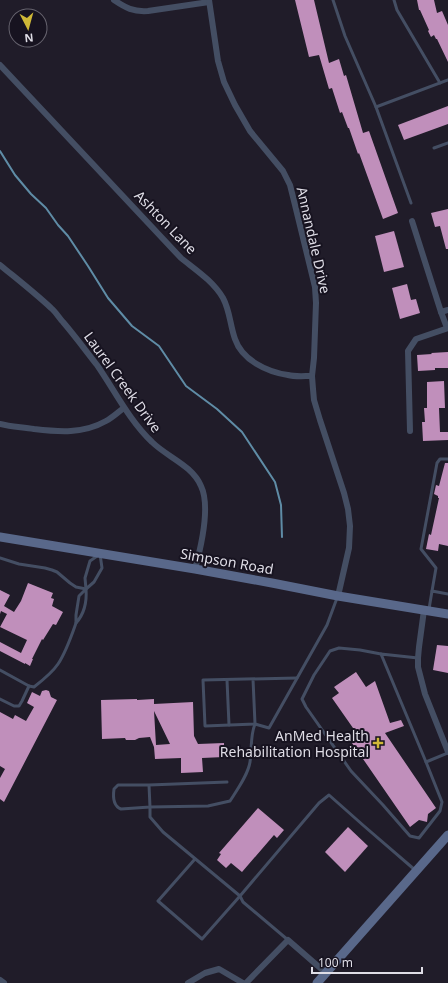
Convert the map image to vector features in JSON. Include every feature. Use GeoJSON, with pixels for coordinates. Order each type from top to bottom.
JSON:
{"type":"FeatureCollection","features":[{"type":"Feature","properties":{"kind":"street"},"geometry":{"type":"LineString","coordinates":[[114,0],[124,7],[140,12],[209,1]]}},
{"type":"Feature","properties":{"kind":"street","name":"Annandale Drive"},"geometry":{"type":"LineString","coordinates":[[209,1],[218,61],[224,82],[250,131],[283,171],[290,186],[315,287],[316,303],[312,376],[314,400],[344,493],[350,526],[349,548],[338,596]]}},
{"type":"Feature","properties":{"kind":"street","name":"Ashton Lane"},"geometry":{"type":"LineString","coordinates":[[0,65],[181,258],[216,288],[227,306],[230,314],[234,338],[243,353],[258,364],[273,372],[290,376],[312,376]]}},
{"type":"Feature","properties":{"kind":"street"},"geometry":{"type":"LineString","coordinates":[[410,431],[408,351],[416,339],[448,328],[441,312],[412,221]]}},
{"type":"Feature","properties":{"kind":"street","name":"Laurel Creek Drive"},"geometry":{"type":"LineString","coordinates":[[0,265],[52,309],[98,367],[124,408],[152,442],[185,466],[197,478],[204,494],[206,512],[204,529],[195,569]]}},
{"type":"Feature","properties":{"kind":"street"},"geometry":{"type":"LineString","coordinates":[[441,312],[448,310]]}},
{"type":"Feature","properties":{"kind":"street"},"geometry":{"type":"LineString","coordinates":[[0,424],[55,431],[75,431],[92,427],[107,421],[124,408]]}},
{"type":"Feature","properties":{"kind":"street","name":"Simpson Road"},"geometry":{"type":"LineString","coordinates":[[0,537],[195,569],[338,596],[448,614]]}},
{"type":"Feature","properties":{"kind":"street"},"geometry":{"type":"LineString","coordinates":[[426,610],[418,658],[418,667],[425,694],[448,752]]}},
{"type":"Feature","properties":{"kind":"street"},"geometry":{"type":"LineString","coordinates":[[317,983],[448,835]]}},
{"type":"Feature","properties":{"kind":"street"},"geometry":{"type":"LineString","coordinates":[[246,983],[288,940],[326,973]]}},
{"type":"Feature","properties":{"kind":"street"},"geometry":{"type":"LineString","coordinates":[[188,983],[205,973],[219,969],[242,983]]}},
{"type":"Feature","properties":{"kind":"street"},"geometry":{"type":"LineString","coordinates":[[0,980],[4,983]]}},
{"type":"Feature","properties":{"kind":"lane"},"geometry":{"type":"LineString","coordinates":[[333,0],[344,36],[376,107],[410,203]]}},
{"type":"Feature","properties":{"kind":"lane"},"geometry":{"type":"LineString","coordinates":[[394,0],[397,10],[440,83]]}},
{"type":"Feature","properties":{"kind":"lane"},"geometry":{"type":"LineString","coordinates":[[376,107],[448,80]]}},
{"type":"Feature","properties":{"kind":"lane"},"geometry":{"type":"LineString","coordinates":[[434,148],[448,143]]}},
{"type":"Feature","properties":{"kind":"lane"},"geometry":{"type":"LineString","coordinates":[[426,610],[432,591],[436,568],[421,549],[437,463],[440,459],[448,459]]}},
{"type":"Feature","properties":{"kind":"lane"},"geometry":{"type":"LineString","coordinates":[[0,670],[29,686],[34,687],[58,664],[68,645],[76,623],[79,596],[86,589],[94,582],[102,568],[100,554],[90,561],[85,578],[86,589],[87,599],[82,616],[76,623]]}},
{"type":"Feature","properties":{"kind":"lane"},"geometry":{"type":"LineString","coordinates":[[0,558],[19,564],[45,568],[58,572],[76,587],[86,589]]}},
{"type":"Feature","properties":{"kind":"lane"},"geometry":{"type":"LineString","coordinates":[[432,591],[448,594]]}},
{"type":"Feature","properties":{"kind":"lane"},"geometry":{"type":"LineString","coordinates":[[297,678],[203,680],[205,726],[255,724],[269,728],[327,625],[338,596]]}},
{"type":"Feature","properties":{"kind":"lane"},"geometry":{"type":"LineString","coordinates":[[381,654],[442,802],[440,811],[419,838],[410,836],[351,771],[302,699],[314,675],[330,651],[339,648],[418,658]]}},
{"type":"Feature","properties":{"kind":"lane"},"geometry":{"type":"LineString","coordinates":[[227,782],[118,786],[114,789],[114,803],[118,808],[208,806],[230,801],[241,785],[250,763],[253,730],[255,724],[253,679]]}},
{"type":"Feature","properties":{"kind":"lane"},"geometry":{"type":"LineString","coordinates":[[227,680],[229,725]]}},
{"type":"Feature","properties":{"kind":"lane"},"geometry":{"type":"LineString","coordinates":[[0,699],[14,706],[19,706],[29,686]]}},
{"type":"Feature","properties":{"kind":"lane"},"geometry":{"type":"LineString","coordinates":[[426,762],[448,752]]}},
{"type":"Feature","properties":{"kind":"lane"},"geometry":{"type":"LineString","coordinates":[[149,785],[150,817],[163,832],[240,896],[243,902],[288,940]]}},
{"type":"Feature","properties":{"kind":"lane"},"geometry":{"type":"LineString","coordinates":[[195,859],[158,901],[202,939],[319,803],[329,795],[416,871]]}},
{"type":"Feature","properties":{"kind":"building"},"geometry":{"type":"Polygon","coordinates":[[[295,0],[314,0],[329,63],[339,59],[344,76],[346,75],[363,133],[369,131],[398,213],[383,219],[349,128],[342,112],[340,113],[332,88],[329,89],[319,55],[309,57],[295,0]]]}},
{"type":"Feature","properties":{"kind":"building"},"geometry":{"type":"Polygon","coordinates":[[[417,0],[434,0],[437,13],[442,11],[448,25],[448,62],[437,39],[434,35],[431,37],[428,31],[429,30],[419,10],[417,0]]]}},
{"type":"Feature","properties":{"kind":"building"},"geometry":{"type":"Polygon","coordinates":[[[448,106],[448,124],[404,140],[398,125],[448,106]]]}},
{"type":"Feature","properties":{"kind":"building"},"geometry":{"type":"Polygon","coordinates":[[[448,209],[448,249],[446,249],[440,226],[435,227],[431,213],[448,209]]]}},
{"type":"Feature","properties":{"kind":"building"},"geometry":{"type":"Polygon","coordinates":[[[394,231],[404,267],[384,272],[375,236],[394,231]]]}},
{"type":"Feature","properties":{"kind":"building"},"geometry":{"type":"Polygon","coordinates":[[[407,284],[411,300],[416,299],[420,313],[400,319],[392,288],[407,284]]]}},
{"type":"Feature","properties":{"kind":"building"},"geometry":{"type":"Polygon","coordinates":[[[448,352],[448,368],[435,368],[435,370],[418,371],[417,355],[448,352]]]}},
{"type":"Feature","properties":{"kind":"building"},"geometry":{"type":"Polygon","coordinates":[[[444,381],[445,408],[439,408],[440,432],[448,432],[448,440],[423,441],[422,422],[425,422],[424,408],[427,408],[427,382],[444,381]]]}},
{"type":"Feature","properties":{"kind":"building"},"geometry":{"type":"Polygon","coordinates":[[[445,463],[448,463],[448,546],[439,544],[438,551],[426,549],[429,534],[431,535],[439,498],[434,494],[436,485],[439,486],[445,463]]]}},
{"type":"Feature","properties":{"kind":"building"},"geometry":{"type":"Polygon","coordinates":[[[28,583],[53,593],[51,598],[54,599],[52,606],[63,612],[56,625],[53,624],[43,640],[42,639],[30,666],[0,651],[0,642],[21,653],[27,640],[0,627],[7,614],[1,611],[0,614],[0,590],[10,595],[4,606],[14,612],[21,601],[28,583]]]}},
{"type":"Feature","properties":{"kind":"building"},"geometry":{"type":"Polygon","coordinates":[[[437,645],[448,646],[448,673],[433,670],[437,645]]]}},
{"type":"Feature","properties":{"kind":"building"},"geometry":{"type":"Polygon","coordinates":[[[356,672],[366,687],[375,681],[390,723],[401,720],[404,726],[385,733],[436,808],[428,814],[427,822],[419,820],[410,827],[352,743],[360,738],[332,698],[339,693],[334,687],[356,672]]]}},
{"type":"Feature","properties":{"kind":"building"},"geometry":{"type":"Polygon","coordinates":[[[42,691],[49,691],[51,697],[57,700],[4,802],[0,799],[0,778],[5,769],[0,766],[0,712],[13,719],[15,715],[26,721],[34,707],[27,703],[32,692],[40,696],[42,691]]]}},
{"type":"Feature","properties":{"kind":"building"},"geometry":{"type":"Polygon","coordinates":[[[154,699],[154,704],[193,702],[194,736],[198,744],[224,743],[224,757],[202,758],[203,772],[181,773],[181,758],[155,759],[154,747],[150,737],[135,740],[126,740],[125,738],[102,739],[101,700],[154,699]],[[154,711],[156,745],[170,744],[154,711]]]}},
{"type":"Feature","properties":{"kind":"building"},"geometry":{"type":"Polygon","coordinates":[[[258,808],[284,830],[277,838],[274,835],[242,872],[231,863],[226,868],[217,860],[221,854],[219,853],[258,808]]]}},
{"type":"Feature","properties":{"kind":"building"},"geometry":{"type":"Polygon","coordinates":[[[348,827],[368,846],[345,872],[325,852],[348,827]]]}},
{"type":"Feature","properties":{"kind":"waterway"},"geometry":{"type":"LineString","coordinates":[[0,151],[15,175],[31,194],[46,208],[68,236],[108,298],[132,326],[159,346],[186,386],[217,409],[242,432],[275,482],[281,505],[282,537]]}},
{"type":"Feature","properties":{"kind":"place","name":"AnMed Health Rehabilitation Hospital"},"geometry":{"type":"Point","coordinates":[378,743]}}]}
